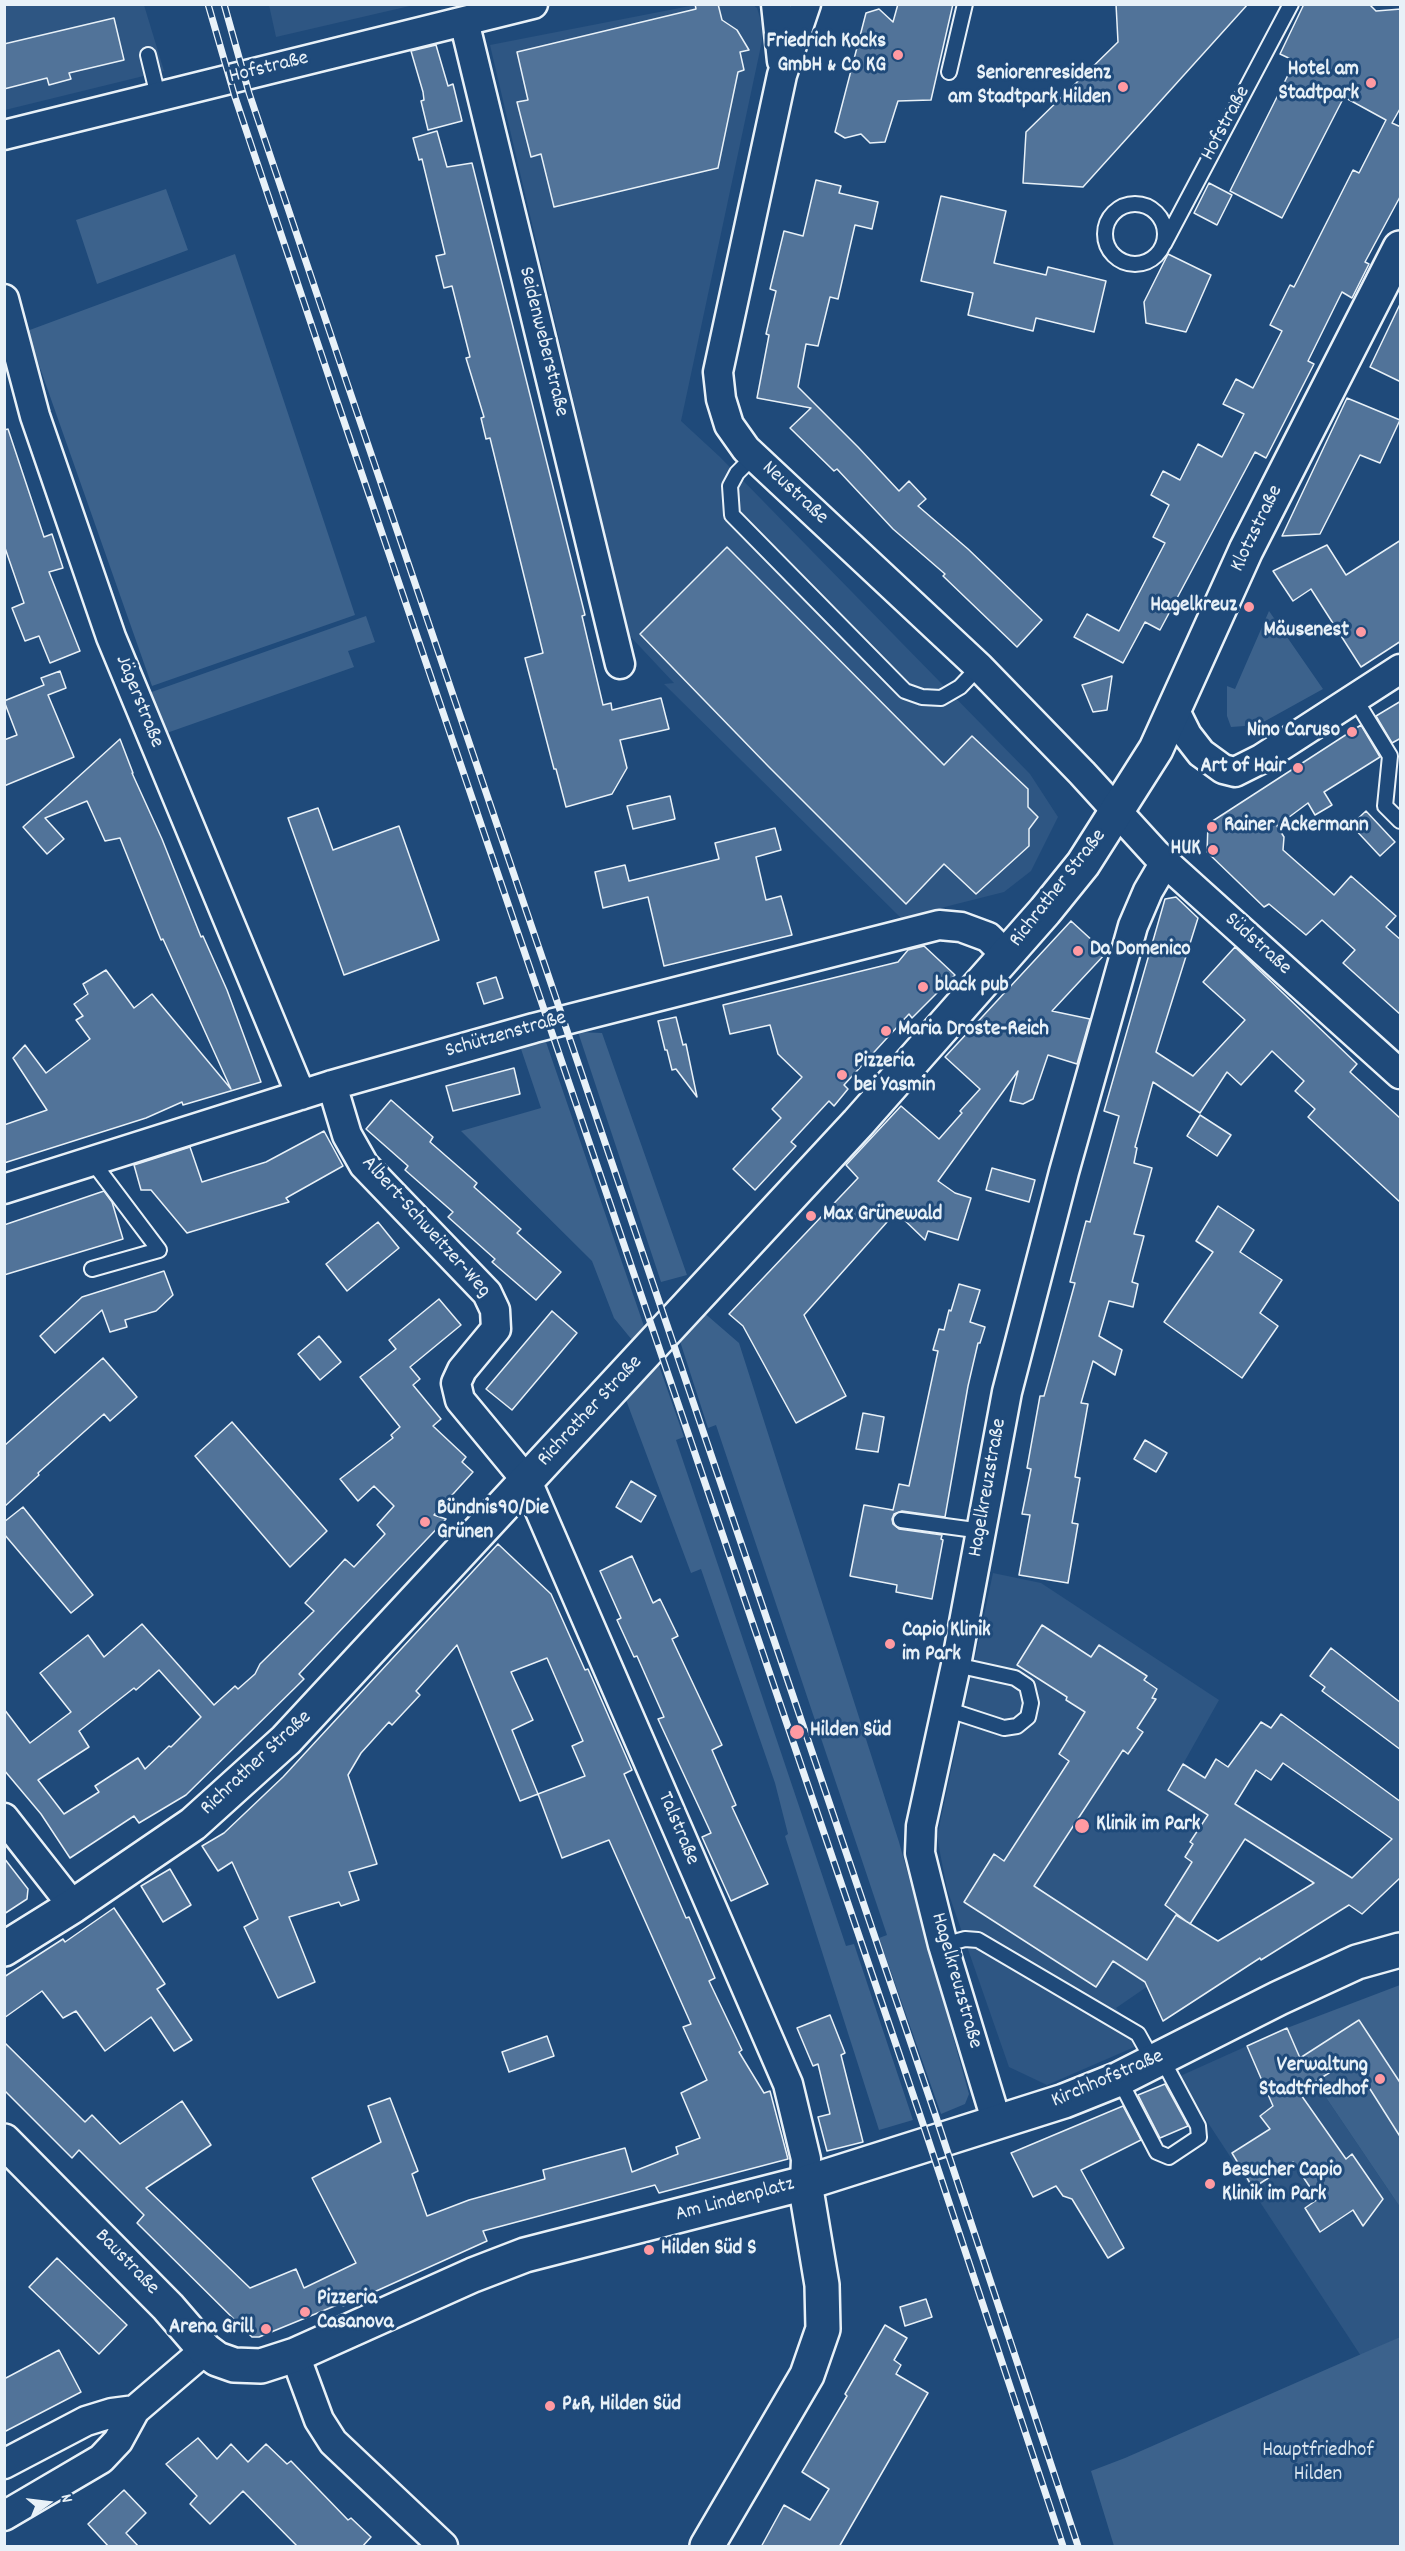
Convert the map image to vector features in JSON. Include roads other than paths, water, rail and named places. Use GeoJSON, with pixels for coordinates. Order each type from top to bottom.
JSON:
{"type":"FeatureCollection","features":[{"type":"Feature","properties":{"kind":"main road","name":"Klotzstraße"},"geometry":{"type":"LineString","coordinates":[[1118,811],[1156,749],[1246,550],[1401,248]]}},
{"type":"Feature","properties":{"kind":"main road","name":"Richrather Straße"},"geometry":{"type":"LineString","coordinates":[[4,1949],[73,1906],[193,1824],[286,1740],[850,1131],[1006,956],[1083,864],[1118,811]]}},
{"type":"Feature","properties":{"kind":"main road","name":"Kirchhofstraße"},"geometry":{"type":"LineString","coordinates":[[805,2183],[997,2123],[1119,2079],[1279,1998],[1357,1962],[1401,1950]]}},
{"type":"Feature","properties":{"kind":"main road","name":"Baustraße"},"geometry":{"type":"LineString","coordinates":[[4,2141],[168,2307],[206,2350],[218,2359],[249,2366],[270,2364],[295,2355]]}},
{"type":"Feature","properties":{"kind":"main road","name":"Am Lindenplatz"},"geometry":{"type":"LineString","coordinates":[[295,2355],[508,2260],[805,2183],[822,2285],[823,2329],[807,2375],[707,2547]]}},
{"type":"Feature","properties":{"kind":"street","name":"Hofstraße"},"geometry":{"type":"LineString","coordinates":[[4,135],[158,96],[463,13],[533,4]]}},
{"type":"Feature","properties":{"kind":"street","name":"Neustraße"},"geometry":{"type":"LineString","coordinates":[[776,4],[782,75]]}},
{"type":"Feature","properties":{"kind":"street","name":"Neustraße"},"geometry":{"type":"LineString","coordinates":[[806,4],[782,75],[718,372],[721,399],[729,425],[746,449],[979,668],[1118,811]]}},
{"type":"Feature","properties":{"kind":"street","name":"Seidenweberstraße"},"geometry":{"type":"LineString","coordinates":[[463,13],[620,664]]}},
{"type":"Feature","properties":{"kind":"street","name":"Jägerstraße"},"geometry":{"type":"LineString","coordinates":[[4,299],[35,416],[111,637],[301,1095]]}},
{"type":"Feature","properties":{"kind":"street"},"geometry":{"type":"LineString","coordinates":[[1175,711],[1187,735],[1201,753],[1223,769],[1235,772],[1261,759],[1401,669]]}},
{"type":"Feature","properties":{"kind":"street","name":"Südstraße"},"geometry":{"type":"LineString","coordinates":[[1118,811],[1165,862],[1401,1074]]}},
{"type":"Feature","properties":{"kind":"street","name":"Hagelkreuzstraße"},"geometry":{"type":"LineString","coordinates":[[997,2123],[943,1945],[920,1852],[921,1826],[956,1665],[1007,1392],[1064,1172],[1133,926],[1148,891],[1165,862]]}},
{"type":"Feature","properties":{"kind":"street","name":"Schützenstraße"},"geometry":{"type":"LineString","coordinates":[[4,1189],[333,1085],[581,1015],[939,925],[961,927],[988,937],[1006,956]]}},
{"type":"Feature","properties":{"kind":"street","name":"Albert-Schweitzer-Weg"},"geometry":{"type":"LineString","coordinates":[[333,1085],[347,1135],[364,1165],[487,1293],[495,1311],[496,1329],[462,1370],[456,1383],[460,1400],[527,1481]]}},
{"type":"Feature","properties":{"kind":"street","name":"Talstraße"},"geometry":{"type":"LineString","coordinates":[[527,1481],[788,2084],[804,2150],[805,2183]]}},
{"type":"Feature","properties":{"kind":"street"},"geometry":{"type":"LineString","coordinates":[[4,1818],[73,1906]]}},
{"type":"Feature","properties":{"kind":"street"},"geometry":{"type":"LineString","coordinates":[[4,2516],[101,2459],[118,2441],[135,2410],[206,2350]]}},
{"type":"Feature","properties":{"kind":"street"},"geometry":{"type":"LineString","coordinates":[[295,2355],[318,2420],[333,2442],[443,2547]]}},
{"type":"Feature","properties":{"kind":"street"},"geometry":{"type":"LineString","coordinates":[[4,2464],[86,2421],[112,2413],[135,2410]]}},
{"type":"Feature","properties":{"kind":"lane"},"geometry":{"type":"LineString","coordinates":[[949,72],[965,4]]}},
{"type":"Feature","properties":{"kind":"lane","name":"Hofstraße"},"geometry":{"type":"LineString","coordinates":[[1164,244],[1163,224],[1151,208],[1141,205],[1121,207],[1107,222],[1105,231],[1109,250],[1124,262],[1143,263],[1152,259],[1164,244],[1291,4]]}},
{"type":"Feature","properties":{"kind":"lane"},"geometry":{"type":"LineString","coordinates":[[148,55],[158,96]]}},
{"type":"Feature","properties":{"kind":"lane"},"geometry":{"type":"LineString","coordinates":[[754,456],[737,473],[730,486],[732,515],[905,691],[922,697],[940,698],[960,687],[979,668]]}},
{"type":"Feature","properties":{"kind":"lane"},"geometry":{"type":"LineString","coordinates":[[1355,699],[1390,756],[1385,806],[1401,821]]}},
{"type":"Feature","properties":{"kind":"lane"},"geometry":{"type":"LineString","coordinates":[[92,1161],[159,1250],[92,1269]]}},
{"type":"Feature","properties":{"kind":"lane"},"geometry":{"type":"LineString","coordinates":[[901,1520],[982,1531]]}},
{"type":"Feature","properties":{"kind":"lane"},"geometry":{"type":"LineString","coordinates":[[946,1709],[1004,1728],[1017,1726],[1028,1717],[1031,1703],[1027,1686],[1015,1678],[956,1665]]}},
{"type":"Feature","properties":{"kind":"lane"},"geometry":{"type":"LineString","coordinates":[[943,1945],[965,1939],[978,1940],[1138,2034],[1158,2061],[1198,2126],[1199,2137],[1169,2157],[1157,2151],[1119,2079]]}},
{"type":"Feature","properties":{"kind":"railway"},"geometry":{"type":"LineString","coordinates":[[208,4],[235,97],[334,392],[922,2121],[1063,2546]]}},
{"type":"Feature","properties":{"kind":"railway"},"geometry":{"type":"LineString","coordinates":[[224,4],[249,93],[936,2117],[1078,2546]]}},
{"type":"Feature","properties":{"kind":"place","name":"Friedrich Kocks GmbH & Co KG"},"geometry":{"type":"Point","coordinates":[898,55]}},
{"type":"Feature","properties":{"kind":"place","name":"Hotel am Stadtpark"},"geometry":{"type":"Point","coordinates":[1371,83]}},
{"type":"Feature","properties":{"kind":"place","name":"Seniorenresidenz am Stadtpark Hilden"},"geometry":{"type":"Point","coordinates":[1123,87]}},
{"type":"Feature","properties":{"kind":"place","name":"Hagelkreuz"},"geometry":{"type":"Point","coordinates":[1249,607]}},
{"type":"Feature","properties":{"kind":"place","name":"Mäusenest"},"geometry":{"type":"Point","coordinates":[1361,632]}},
{"type":"Feature","properties":{"kind":"place","name":"Nino Caruso"},"geometry":{"type":"Point","coordinates":[1352,732]}},
{"type":"Feature","properties":{"kind":"place","name":"Art of Hair"},"geometry":{"type":"Point","coordinates":[1298,768]}},
{"type":"Feature","properties":{"kind":"place","name":"Rainer Ackermann"},"geometry":{"type":"Point","coordinates":[1212,827]}},
{"type":"Feature","properties":{"kind":"place","name":"HUK"},"geometry":{"type":"Point","coordinates":[1213,850]}},
{"type":"Feature","properties":{"kind":"place","name":"Da Domenico"},"geometry":{"type":"Point","coordinates":[1078,951]}},
{"type":"Feature","properties":{"kind":"place","name":"black pub"},"geometry":{"type":"Point","coordinates":[923,987]}},
{"type":"Feature","properties":{"kind":"place","name":"Maria Droste-Reich"},"geometry":{"type":"Point","coordinates":[886,1031]}},
{"type":"Feature","properties":{"kind":"place","name":"Pizzeria bei Yasmin"},"geometry":{"type":"Point","coordinates":[842,1075]}},
{"type":"Feature","properties":{"kind":"place","name":"Max Grünewald"},"geometry":{"type":"Point","coordinates":[811,1216]}},
{"type":"Feature","properties":{"kind":"place","name":"Bündnis90/Die Grünen"},"geometry":{"type":"Point","coordinates":[425,1522]}},
{"type":"Feature","properties":{"kind":"place","name":"Capio Klinik im Park"},"geometry":{"type":"Point","coordinates":[890,1644]}},
{"type":"Feature","properties":{"kind":"place","name":"Hilden Süd"},"geometry":{"type":"Point","coordinates":[797,1732]}},
{"type":"Feature","properties":{"kind":"place","name":"Klinik im Park"},"geometry":{"type":"Point","coordinates":[1082,1826]}},
{"type":"Feature","properties":{"kind":"place","name":"Verwaltung Stadtfriedhof"},"geometry":{"type":"Point","coordinates":[1380,2079]}},
{"type":"Feature","properties":{"kind":"place","name":"Besucher Capio Klinik im Park"},"geometry":{"type":"Point","coordinates":[1210,2184]}},
{"type":"Feature","properties":{"kind":"place","name":"Hilden Süd S"},"geometry":{"type":"Point","coordinates":[649,2250]}},
{"type":"Feature","properties":{"kind":"place","name":"Pizzeria Casanova"},"geometry":{"type":"Point","coordinates":[305,2312]}},
{"type":"Feature","properties":{"kind":"place","name":"Arena Grill"},"geometry":{"type":"Point","coordinates":[266,2329]}},
{"type":"Feature","properties":{"kind":"place","name":"P&R, Hilden Süd"},"geometry":{"type":"Point","coordinates":[550,2406]}},
{"type":"Feature","properties":{"kind":"park label","name":"Hauptfriedhof Hilden"},"geometry":{"type":"Point","coordinates":[1318,2464]}}]}
